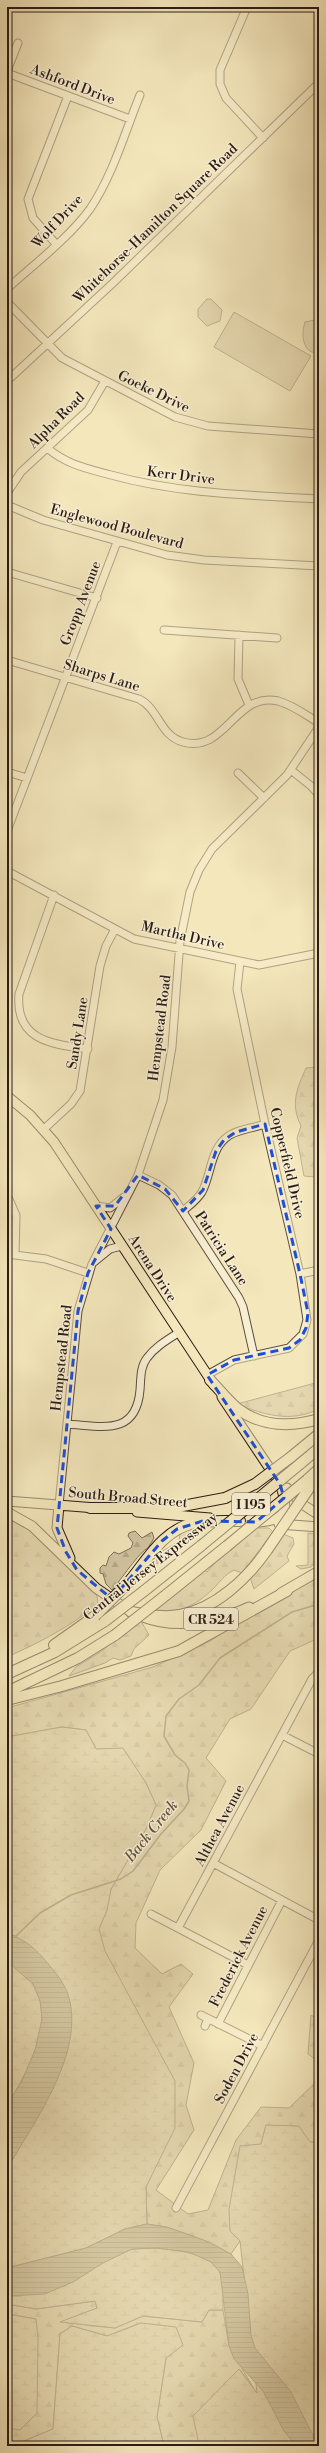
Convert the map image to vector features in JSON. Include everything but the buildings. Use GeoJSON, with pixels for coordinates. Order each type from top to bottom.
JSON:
{"type":"FeatureCollection","features":[{"type":"Feature","properties":{"kind":"highway"},"geometry":{"type":"LineString","coordinates":[[209,1377],[238,1409],[254,1418],[285,1424],[319,1419]]}},
{"type":"Feature","properties":{"kind":"highway"},"geometry":{"type":"LineString","coordinates":[[90,1508],[172,1508],[225,1498],[255,1484],[319,1434]]}},
{"type":"Feature","properties":{"kind":"highway","name":"Central Jersey Expressway"},"geometry":{"type":"LineString","coordinates":[[7,1674],[55,1652],[105,1621],[319,1448]]}},
{"type":"Feature","properties":{"kind":"highway","name":"I 195"},"geometry":{"type":"LineString","coordinates":[[7,1692],[78,1658],[115,1635],[313,1480],[319,1469]]}},
{"type":"Feature","properties":{"kind":"highway"},"geometry":{"type":"LineString","coordinates":[[132,1612],[166,1617],[196,1610],[239,1582],[268,1550],[313,1480]]}},
{"type":"Feature","properties":{"kind":"highway"},"geometry":{"type":"LineString","coordinates":[[7,1668],[59,1642],[95,1616],[127,1584],[162,1540],[177,1529],[204,1521],[240,1521]]}},
{"type":"Feature","properties":{"kind":"highway"},"geometry":{"type":"LineString","coordinates":[[7,1700],[62,1686],[180,1651],[287,1591]]}},
{"type":"Feature","properties":{"kind":"main road","name":"Arena Drive"},"geometry":{"type":"LineString","coordinates":[[7,1096],[44,1129],[266,1464]]}},
{"type":"Feature","properties":{"kind":"main road"},"geometry":{"type":"LineString","coordinates":[[266,1464],[297,1499],[319,1515]]}},
{"type":"Feature","properties":{"kind":"main road"},"geometry":{"type":"LineString","coordinates":[[259,1522],[277,1520],[285,1508],[280,1484],[266,1464]]}},
{"type":"Feature","properties":{"kind":"main road","name":"South Broad Street"},"geometry":{"type":"LineString","coordinates":[[7,1501],[319,1527]]}},
{"type":"Feature","properties":{"kind":"main road"},"geometry":{"type":"LineString","coordinates":[[59,1505],[57,1518],[59,1538],[77,1570]]}},
{"type":"Feature","properties":{"kind":"main road","name":"CR 524"},"geometry":{"type":"LineString","coordinates":[[7,1512],[32,1526],[96,1588],[132,1612],[160,1622],[194,1622],[239,1612],[287,1591],[319,1571]]}},
{"type":"Feature","properties":{"kind":"main road"},"geometry":{"type":"LineString","coordinates":[[306,1526],[319,1530]]}},
{"type":"Feature","properties":{"kind":"main road"},"geometry":{"type":"LineString","coordinates":[[305,1580],[319,1568]]}},
{"type":"Feature","properties":{"kind":"street"},"geometry":{"type":"LineString","coordinates":[[247,7],[220,70],[220,84],[226,98],[263,138]]}},
{"type":"Feature","properties":{"kind":"street"},"geometry":{"type":"LineString","coordinates":[[313,7],[319,10]]}},
{"type":"Feature","properties":{"kind":"street"},"geometry":{"type":"LineString","coordinates":[[7,72],[18,43]]}},
{"type":"Feature","properties":{"kind":"street","name":"Ashford Drive"},"geometry":{"type":"LineString","coordinates":[[7,72],[130,119]]}},
{"type":"Feature","properties":{"kind":"street","name":"Whitehorse-Hamilton Square Road"},"geometry":{"type":"LineString","coordinates":[[7,381],[319,83]]}},
{"type":"Feature","properties":{"kind":"street","name":"Wolf Drive"},"geometry":{"type":"LineString","coordinates":[[7,289],[82,219],[98,196],[140,94]]}},
{"type":"Feature","properties":{"kind":"street"},"geometry":{"type":"LineString","coordinates":[[56,244],[33,218],[28,199],[68,96]]}},
{"type":"Feature","properties":{"kind":"street","name":"Goeke Drive"},"geometry":{"type":"LineString","coordinates":[[7,302],[62,358],[175,417],[196,424],[319,434]]}},
{"type":"Feature","properties":{"kind":"street","name":"Alpha Road"},"geometry":{"type":"LineString","coordinates":[[7,493],[20,472],[88,410],[105,381]]}},
{"type":"Feature","properties":{"kind":"street","name":"Kerr Drive"},"geometry":{"type":"LineString","coordinates":[[47,448],[68,463],[149,486],[193,492],[319,499]]}},
{"type":"Feature","properties":{"kind":"street","name":"Englewood Boulevard"},"geometry":{"type":"LineString","coordinates":[[7,505],[33,517],[117,542],[185,558],[319,566]]}},
{"type":"Feature","properties":{"kind":"street","name":"Gropp Avenue"},"geometry":{"type":"LineString","coordinates":[[7,831],[97,598],[117,542]]}},
{"type":"Feature","properties":{"kind":"street"},"geometry":{"type":"LineString","coordinates":[[7,572],[97,598]]}},
{"type":"Feature","properties":{"kind":"street"},"geometry":{"type":"LineString","coordinates":[[164,630],[277,638]]}},
{"type":"Feature","properties":{"kind":"street"},"geometry":{"type":"LineString","coordinates":[[239,635],[238,679],[249,705]]}},
{"type":"Feature","properties":{"kind":"street","name":"Sharps Lane"},"geometry":{"type":"LineString","coordinates":[[7,660],[144,702],[154,711],[160,724],[170,736],[189,743],[203,743],[216,737],[240,711],[249,705],[263,700],[278,701],[319,722]]}},
{"type":"Feature","properties":{"kind":"street","name":"Hempstead Road"},"geometry":{"type":"LineString","coordinates":[[59,1505],[75,1327],[81,1297],[88,1273],[138,1175],[156,1126],[168,1074],[175,1027],[180,949],[186,907],[199,870],[224,836],[291,770],[319,728]]}},
{"type":"Feature","properties":{"kind":"street"},"geometry":{"type":"LineString","coordinates":[[291,770],[311,786],[319,795]]}},
{"type":"Feature","properties":{"kind":"street"},"geometry":{"type":"LineString","coordinates":[[7,772],[27,778]]}},
{"type":"Feature","properties":{"kind":"street"},"geometry":{"type":"LineString","coordinates":[[238,773],[264,798]]}},
{"type":"Feature","properties":{"kind":"street","name":"Martha Drive"},"geometry":{"type":"LineString","coordinates":[[7,871],[134,939],[240,962],[267,964],[319,952]]}},
{"type":"Feature","properties":{"kind":"street"},"geometry":{"type":"LineString","coordinates":[[54,895],[19,994],[19,1010],[29,1030],[42,1040],[53,1044],[88,1049]]}},
{"type":"Feature","properties":{"kind":"street","name":"Sandy Lane"},"geometry":{"type":"LineString","coordinates":[[44,1129],[76,1098],[82,1084],[100,966],[106,946],[115,929]]}},
{"type":"Feature","properties":{"kind":"street","name":"Copperfield Drive"},"geometry":{"type":"LineString","coordinates":[[209,1377],[234,1360],[289,1348],[303,1334],[308,1313],[265,1124],[237,989],[240,962]]}},
{"type":"Feature","properties":{"kind":"street"},"geometry":{"type":"LineString","coordinates":[[183,1211],[195,1202],[203,1190],[216,1151],[224,1140],[236,1132],[265,1124]]}},
{"type":"Feature","properties":{"kind":"street","name":"Patricia Lane"},"geometry":{"type":"LineString","coordinates":[[138,1175],[165,1189],[183,1211],[239,1298],[243,1307],[254,1356]]}},
{"type":"Feature","properties":{"kind":"street"},"geometry":{"type":"LineString","coordinates":[[96,1206],[105,1209],[115,1206],[129,1191]]}},
{"type":"Feature","properties":{"kind":"street"},"geometry":{"type":"LineString","coordinates":[[7,1195],[16,1215],[11,1255],[46,1259],[88,1273]]}},
{"type":"Feature","properties":{"kind":"street"},"geometry":{"type":"LineString","coordinates":[[92,1264],[110,1249],[122,1246]]}},
{"type":"Feature","properties":{"kind":"street"},"geometry":{"type":"LineString","coordinates":[[300,1274],[319,1270]]}},
{"type":"Feature","properties":{"kind":"street"},"geometry":{"type":"LineString","coordinates":[[67,1424],[108,1427],[116,1426],[129,1419],[139,1402],[142,1371],[147,1358],[158,1346],[178,1333]]}},
{"type":"Feature","properties":{"kind":"street","name":"Althea Avenue"},"geometry":{"type":"LineString","coordinates":[[178,1928],[312,1679],[319,1672]]}},
{"type":"Feature","properties":{"kind":"street"},"geometry":{"type":"LineString","coordinates":[[282,1735],[319,1754]]}},
{"type":"Feature","properties":{"kind":"street"},"geometry":{"type":"LineString","coordinates":[[213,1863],[319,1920]]}},
{"type":"Feature","properties":{"kind":"street","name":"Frederick Avenue"},"geometry":{"type":"LineString","coordinates":[[218,2024],[282,1900]]}},
{"type":"Feature","properties":{"kind":"street"},"geometry":{"type":"LineString","coordinates":[[151,1914],[248,1965]]}},
{"type":"Feature","properties":{"kind":"street","name":"Soden Drive"},"geometry":{"type":"LineString","coordinates":[[176,2208],[319,1940]]}},
{"type":"Feature","properties":{"kind":"street"},"geometry":{"type":"LineString","coordinates":[[205,2026],[205,2017],[263,2046]]}},
{"type":"Feature","properties":{"kind":"highlighted area"},"geometry":{"type":"Polygon","coordinates":[[[265,1124],[308,1313],[306,1328],[300,1340],[289,1348],[234,1360],[207,1375],[280,1484],[284,1498],[256,1522],[203,1521],[177,1529],[162,1541],[112,1599],[77,1570],[66,1552],[57,1528],[78,1311],[88,1273],[111,1229],[96,1206],[115,1206],[138,1175],[165,1189],[183,1211],[203,1190],[216,1151],[224,1140],[236,1132],[265,1124]]]}},
{"type":"Feature","properties":{"kind":"green space"},"geometry":{"type":"Polygon","coordinates":[[[207,299],[211,299],[222,310],[220,321],[207,326],[198,317],[198,309],[207,299]]]}},
{"type":"Feature","properties":{"kind":"green space"},"geometry":{"type":"Polygon","coordinates":[[[234,312],[311,356],[290,391],[214,347],[234,312]]]}},
{"type":"Feature","properties":{"kind":"green space"},"geometry":{"type":"Polygon","coordinates":[[[319,319],[319,353],[313,352],[306,347],[303,332],[305,322],[319,319]]]}},
{"type":"Feature","properties":{"kind":"green space"},"geometry":{"type":"Polygon","coordinates":[[[319,1067],[319,1184],[315,1177],[304,1176],[297,1138],[301,1126],[295,1103],[300,1082],[306,1068],[319,1067]]]}},
{"type":"Feature","properties":{"kind":"green space"},"geometry":{"type":"Polygon","coordinates":[[[319,1382],[319,1409],[298,1416],[278,1416],[237,1404],[319,1382]]]}},
{"type":"Feature","properties":{"kind":"green space"},"geometry":{"type":"Polygon","coordinates":[[[7,1518],[29,1530],[97,1596],[98,1604],[77,1620],[54,1634],[7,1657],[7,1518]]]}},
{"type":"Feature","properties":{"kind":"green space"},"geometry":{"type":"Polygon","coordinates":[[[252,1528],[269,1528],[273,1532],[242,1573],[234,1570],[225,1576],[200,1600],[187,1607],[180,1610],[156,1612],[160,1604],[204,1570],[207,1572],[227,1549],[252,1528]]]}},
{"type":"Feature","properties":{"kind":"green space"},"geometry":{"type":"Polygon","coordinates":[[[186,1529],[191,1529],[196,1535],[178,1551],[157,1564],[156,1555],[179,1541],[180,1534],[186,1529]]]}},
{"type":"Feature","properties":{"kind":"green space"},"geometry":{"type":"Polygon","coordinates":[[[135,1531],[142,1538],[152,1532],[154,1538],[148,1548],[144,1550],[135,1560],[112,1590],[106,1584],[103,1574],[100,1573],[100,1568],[103,1565],[106,1566],[109,1557],[114,1552],[119,1554],[131,1548],[133,1543],[128,1536],[129,1533],[135,1531]]]}},
{"type":"Feature","properties":{"kind":"green space"},"geometry":{"type":"Polygon","coordinates":[[[308,1533],[319,1535],[319,1558],[311,1567],[301,1569],[296,1566],[308,1565],[308,1533]]]}},
{"type":"Feature","properties":{"kind":"green space"},"geometry":{"type":"Polygon","coordinates":[[[283,1534],[293,1538],[294,1544],[287,1556],[289,1561],[254,1589],[250,1577],[283,1534]]]}},
{"type":"Feature","properties":{"kind":"green space"},"geometry":{"type":"Polygon","coordinates":[[[319,1577],[319,1638],[290,1651],[251,1709],[230,1719],[206,1758],[226,1781],[201,1830],[160,1870],[136,1923],[135,1948],[162,1974],[181,1964],[193,1974],[169,2007],[194,2063],[186,2105],[194,2130],[156,2190],[188,2214],[208,2210],[236,2140],[261,2107],[289,2108],[318,2080],[319,2076],[319,2143],[310,2142],[266,2125],[261,2144],[230,2231],[240,2241],[231,2254],[190,2235],[169,2228],[147,2224],[146,2187],[152,2174],[99,1929],[107,1910],[111,1889],[146,1829],[156,1805],[146,1783],[123,1749],[96,1749],[86,1730],[62,1727],[7,1737],[7,1708],[153,1667],[210,1641],[258,1610],[319,1577]]]}},
{"type":"Feature","properties":{"kind":"green space"},"geometry":{"type":"Polygon","coordinates":[[[138,1620],[141,1621],[149,1635],[134,1649],[131,1656],[120,1660],[113,1658],[105,1663],[69,1676],[76,1667],[102,1651],[138,1620]]]}},
{"type":"Feature","properties":{"kind":"green space"},"geometry":{"type":"Polygon","coordinates":[[[62,1727],[86,1730],[96,1749],[123,1748],[146,1783],[156,1805],[146,1829],[111,1889],[107,1910],[99,1929],[105,1951],[175,2081],[175,2128],[146,2187],[147,2224],[125,2229],[86,2248],[7,2268],[7,2169],[52,2091],[61,2069],[71,2025],[70,2002],[16,1936],[7,1934],[7,1737],[62,1727]]]}},
{"type":"Feature","properties":{"kind":"green space"},"geometry":{"type":"Polygon","coordinates":[[[7,1961],[30,1980],[39,1997],[42,2013],[41,2029],[30,2062],[15,2093],[7,2105],[7,1961]]]}},
{"type":"Feature","properties":{"kind":"green space"},"geometry":{"type":"Polygon","coordinates":[[[311,2015],[319,2020],[319,2062],[308,2054],[311,2015]]]}},
{"type":"Feature","properties":{"kind":"green space"},"geometry":{"type":"Polygon","coordinates":[[[266,2125],[299,2126],[310,2142],[319,2143],[319,2446],[197,2446],[199,2445],[193,2416],[239,2369],[257,2393],[240,2241],[230,2231],[229,2209],[240,2146],[261,2144],[266,2125]]]}},
{"type":"Feature","properties":{"kind":"green space"},"geometry":{"type":"Polygon","coordinates":[[[156,2248],[192,2254],[210,2261],[216,2266],[220,2273],[222,2282],[223,2310],[209,2310],[202,2322],[143,2316],[115,2328],[60,2322],[97,2308],[95,2301],[36,2309],[7,2304],[7,2296],[21,2296],[132,2249],[156,2248]]]}},
{"type":"Feature","properties":{"kind":"green space"},"geometry":{"type":"Polygon","coordinates":[[[95,2301],[97,2308],[61,2322],[115,2328],[143,2316],[202,2322],[209,2310],[223,2310],[229,2346],[257,2394],[240,2370],[199,2445],[164,2446],[157,2417],[166,2358],[141,2323],[107,2336],[72,2326],[60,2334],[53,2429],[12,2446],[7,2446],[7,2428],[36,2319],[7,2314],[7,2304],[36,2309],[95,2301]]]}},
{"type":"Feature","properties":{"kind":"green space"},"geometry":{"type":"Polygon","coordinates":[[[7,2314],[36,2319],[38,2339],[37,2413],[20,2430],[7,2428],[7,2314]]]}},
{"type":"Feature","properties":{"kind":"green space"},"geometry":{"type":"Polygon","coordinates":[[[141,2323],[176,2327],[183,2345],[166,2358],[157,2417],[164,2446],[12,2446],[53,2429],[60,2334],[72,2326],[107,2336],[141,2323]]]}},
{"type":"Feature","properties":{"kind":"shaded area"},"geometry":{"type":"Polygon","coordinates":[[[7,1934],[20,1939],[36,1950],[59,1978],[69,1997],[72,2023],[69,2045],[53,2089],[42,2111],[7,2169],[7,2105],[22,2081],[35,2050],[42,2019],[40,2001],[33,1984],[7,1961],[7,1934]]]}},
{"type":"Feature","properties":{"kind":"shaded area"},"geometry":{"type":"Polygon","coordinates":[[[147,2224],[167,2227],[209,2242],[231,2254],[242,2267],[248,2294],[251,2335],[255,2348],[291,2392],[316,2441],[316,2446],[296,2446],[284,2431],[263,2391],[234,2359],[229,2346],[220,2272],[211,2262],[189,2252],[156,2248],[132,2249],[103,2263],[73,2282],[45,2294],[7,2296],[7,2268],[86,2248],[125,2229],[147,2224]]]}},
{"type":"Feature","properties":{"kind":"waterway","name":"Back Creek"},"geometry":{"type":"LineString","coordinates":[[16,1936],[40,1913],[71,1895],[121,1879],[133,1871],[161,1834],[184,1809],[189,1801],[187,1786],[189,1770],[185,1763],[175,1755],[164,1736],[166,1716],[179,1699],[199,1685],[220,1658],[292,1612],[319,1604]]}}]}
